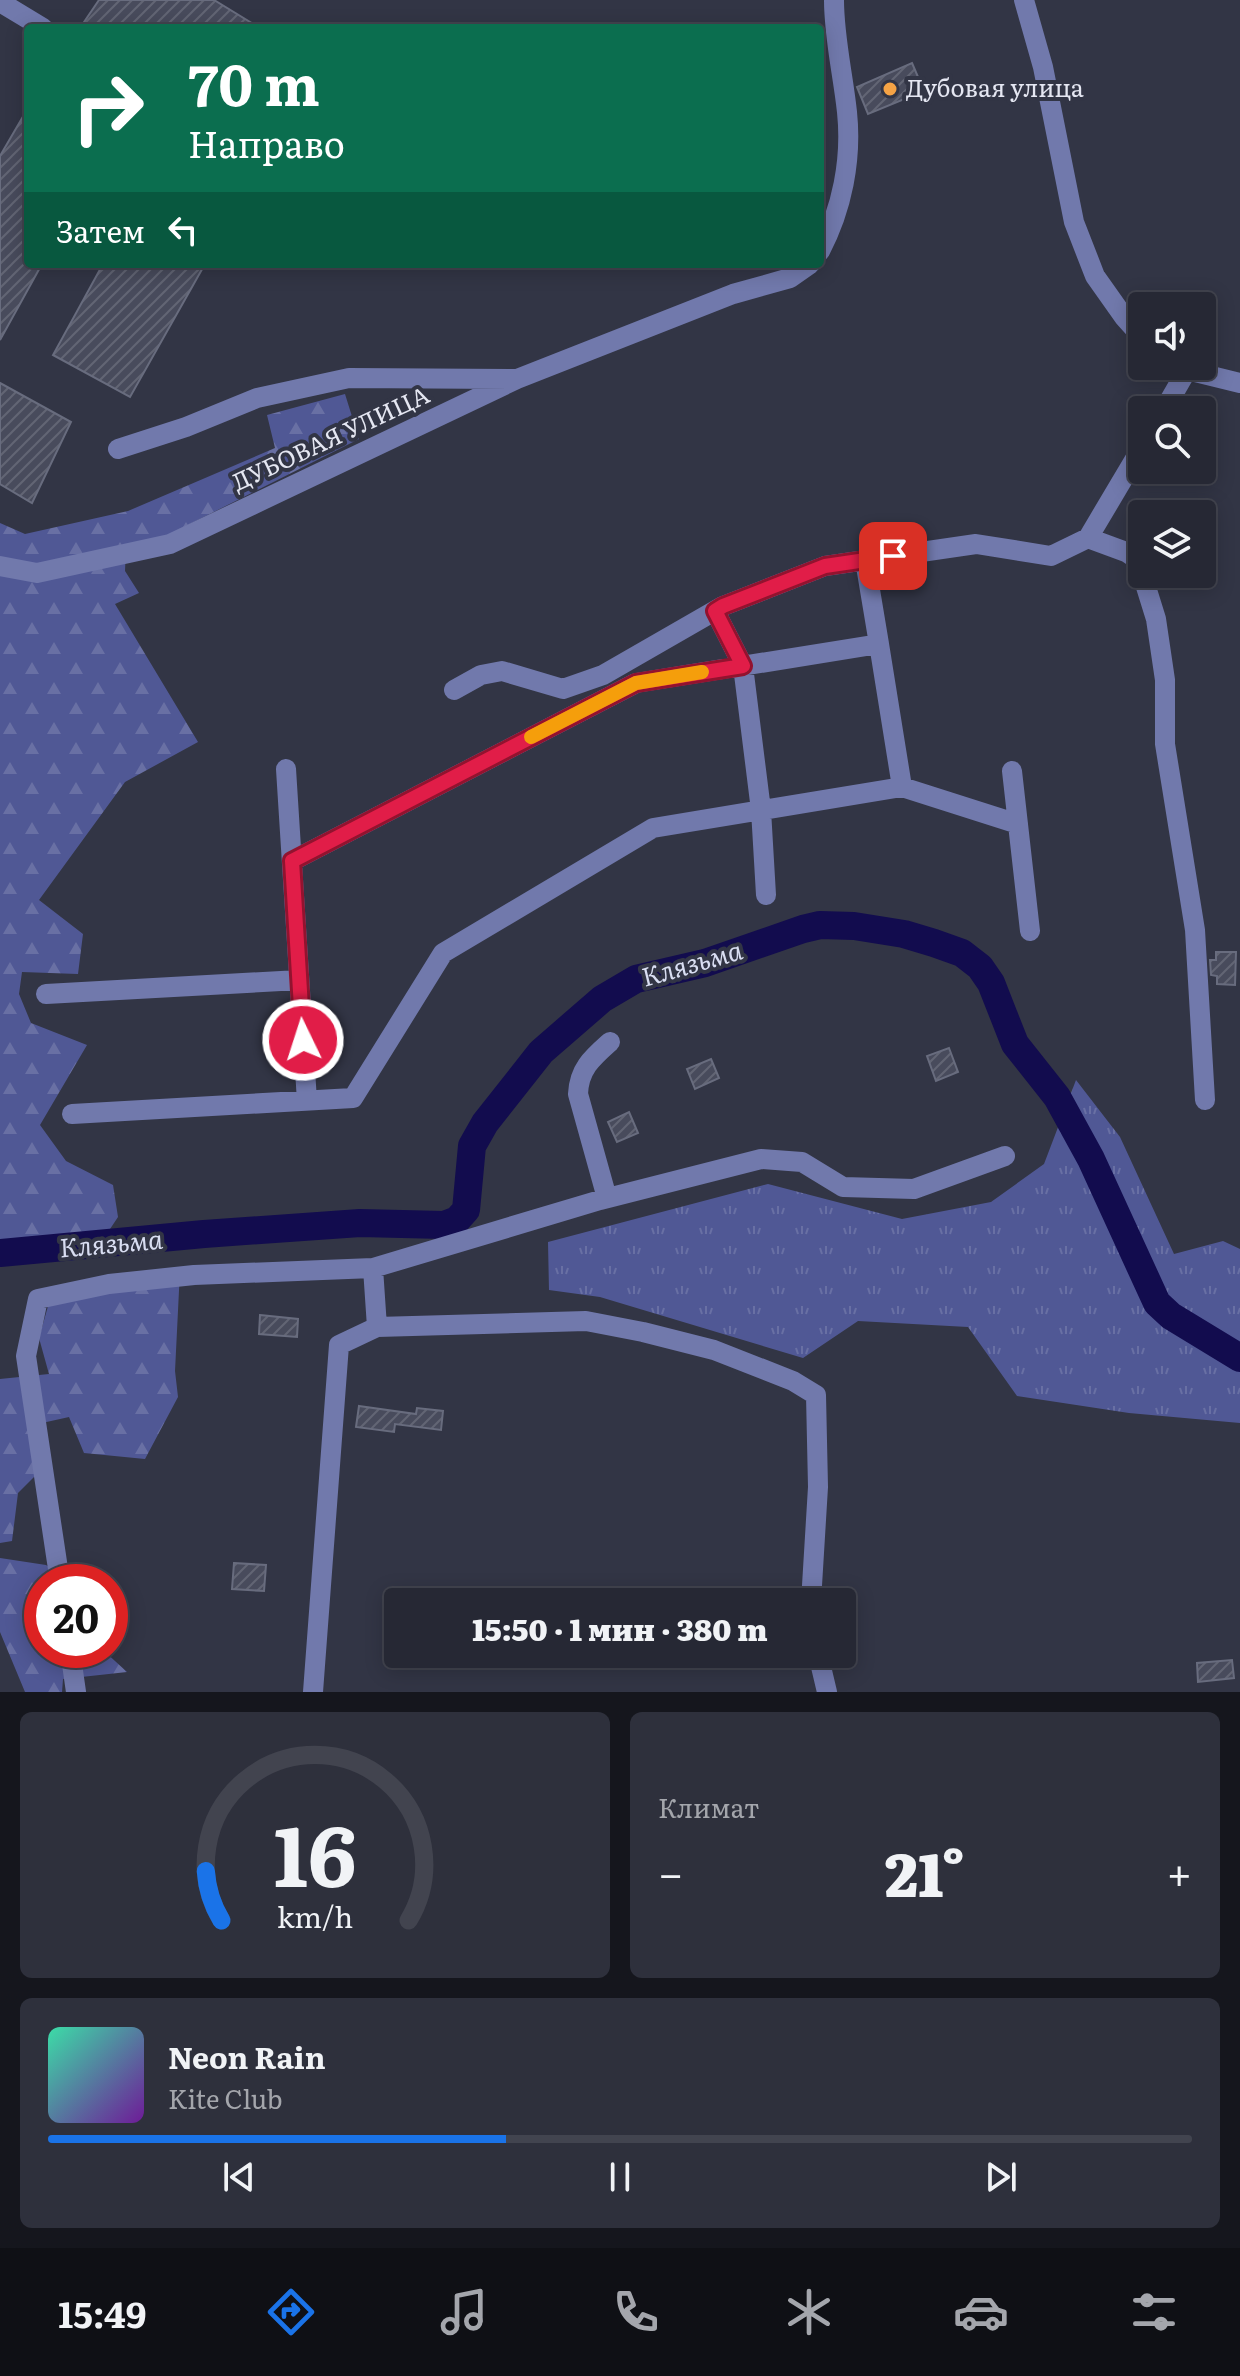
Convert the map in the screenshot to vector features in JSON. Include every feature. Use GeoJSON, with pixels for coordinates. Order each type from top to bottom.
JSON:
{"type":"FeatureCollection","features":[{"type":"Feature","properties":{"kind":"street"},"geometry":{"type":"LineString","coordinates":[[824,243],[842,200],[846,157],[847,115],[835,38],[834,0]]}},
{"type":"Feature","properties":{"kind":"street"},"geometry":{"type":"LineString","coordinates":[[1024,0],[1043,67],[1074,222],[1095,276],[1128,321]]}},
{"type":"Feature","properties":{"kind":"street"},"geometry":{"type":"LineString","coordinates":[[0,2],[36,24]]}},
{"type":"Feature","properties":{"kind":"street","name":"ДУБОВАЯ УЛИЦА"},"geometry":{"type":"LineString","coordinates":[[0,566],[37,573],[170,544],[517,379],[733,294],[790,278],[804,268]]}},
{"type":"Feature","properties":{"kind":"street"},"geometry":{"type":"LineString","coordinates":[[1216,377],[1240,383]]}},
{"type":"Feature","properties":{"kind":"street"},"geometry":{"type":"LineString","coordinates":[[118,449],[186,427],[257,398],[349,378],[517,379]]}},
{"type":"Feature","properties":{"kind":"street"},"geometry":{"type":"LineString","coordinates":[[454,690],[481,675],[502,671],[563,689],[603,675],[715,611],[825,566],[976,544],[1051,556],[1088,538],[1128,471]]}},
{"type":"Feature","properties":{"kind":"street"},"geometry":{"type":"LineString","coordinates":[[1088,538],[1128,553]]}},
{"type":"Feature","properties":{"kind":"street"},"geometry":{"type":"LineString","coordinates":[[865,560],[902,787]]}},
{"type":"Feature","properties":{"kind":"street"},"geometry":{"type":"LineString","coordinates":[[1146,588],[1156,619],[1165,680],[1165,744],[1195,930],[1205,1100]]}},
{"type":"Feature","properties":{"kind":"street"},"geometry":{"type":"LineString","coordinates":[[715,611],[743,666],[761,810],[766,895]]}},
{"type":"Feature","properties":{"kind":"street"},"geometry":{"type":"LineString","coordinates":[[292,861],[636,683],[879,644]]}},
{"type":"Feature","properties":{"kind":"street"},"geometry":{"type":"LineString","coordinates":[[286,769],[307,1101]]}},
{"type":"Feature","properties":{"kind":"street"},"geometry":{"type":"LineString","coordinates":[[1012,771],[1030,931]]}},
{"type":"Feature","properties":{"kind":"street"},"geometry":{"type":"LineString","coordinates":[[72,1114],[353,1098],[443,953],[653,828],[902,787],[1018,824]]}},
{"type":"Feature","properties":{"kind":"street"},"geometry":{"type":"LineString","coordinates":[[46,994],[299,980]]}},
{"type":"Feature","properties":{"kind":"street"},"geometry":{"type":"LineString","coordinates":[[607,1198],[578,1094],[579,1078],[588,1061],[610,1042]]}},
{"type":"Feature","properties":{"kind":"street"},"geometry":{"type":"LineString","coordinates":[[57,1564],[26,1356],[38,1299],[109,1284],[194,1275],[373,1268],[607,1198],[761,1159],[802,1162],[843,1187],[914,1189],[1005,1156]]}},
{"type":"Feature","properties":{"kind":"street"},"geometry":{"type":"LineString","coordinates":[[373,1268],[377,1327]]}},
{"type":"Feature","properties":{"kind":"street"},"geometry":{"type":"LineString","coordinates":[[313,1692],[339,1345],[377,1327],[586,1321],[714,1350],[793,1381],[816,1395],[818,1487],[812,1588]]}},
{"type":"Feature","properties":{"kind":"street"},"geometry":{"type":"LineString","coordinates":[[73,1668],[76,1692]]}},
{"type":"Feature","properties":{"kind":"street"},"geometry":{"type":"LineString","coordinates":[[821,1668],[827,1692]]}},
{"type":"Feature","properties":{"kind":"green space"},"geometry":{"type":"Polygon","coordinates":[[[345,394],[359,439],[166,536],[126,546],[125,571],[139,593],[115,604],[198,742],[125,782],[39,900],[83,934],[78,974],[22,972],[19,994],[31,1023],[87,1045],[40,1125],[66,1161],[113,1185],[118,1217],[110,1229],[77,1260],[0,1262],[0,523],[25,534],[128,511],[275,448],[267,415],[345,394]]]}},
{"type":"Feature","properties":{"kind":"green space"},"geometry":{"type":"Polygon","coordinates":[[[1076,1080],[1120,1137],[1174,1254],[1223,1241],[1240,1249],[1240,1423],[1129,1413],[1017,1396],[968,1327],[858,1321],[803,1358],[600,1297],[549,1290],[548,1242],[768,1184],[902,1219],[991,1202],[1044,1164],[1076,1080]]]}},
{"type":"Feature","properties":{"kind":"green space"},"geometry":{"type":"Polygon","coordinates":[[[180,1270],[175,1371],[178,1397],[145,1459],[84,1453],[69,1417],[33,1425],[47,1464],[18,1493],[12,1541],[0,1543],[0,1379],[49,1374],[39,1338],[52,1292],[180,1270]]]}},
{"type":"Feature","properties":{"kind":"green space"},"geometry":{"type":"Polygon","coordinates":[[[0,1558],[39,1564],[24,1564],[24,1668],[123,1668],[127,1672],[63,1679],[62,1692],[25,1692],[0,1632],[0,1558]]]}},
{"type":"Feature","properties":{"kind":"building"},"geometry":{"type":"Polygon","coordinates":[[[99,0],[214,0],[253,24],[83,24],[99,0]]]}},
{"type":"Feature","properties":{"kind":"building","name":"Дубовая улица"},"geometry":{"type":"Polygon","coordinates":[[[912,63],[924,91],[868,114],[857,87],[912,63]]]}},
{"type":"Feature","properties":{"kind":"building"},"geometry":{"type":"Polygon","coordinates":[[[24,115],[24,268],[40,268],[0,340],[0,156],[24,115]]]}},
{"type":"Feature","properties":{"kind":"building"},"geometry":{"type":"Polygon","coordinates":[[[101,268],[203,268],[130,397],[53,355],[101,268]]]}},
{"type":"Feature","properties":{"kind":"building"},"geometry":{"type":"Polygon","coordinates":[[[0,383],[71,422],[32,503],[0,484],[0,383]]]}},
{"type":"Feature","properties":{"kind":"building"},"geometry":{"type":"Polygon","coordinates":[[[1216,952],[1236,952],[1235,985],[1217,984],[1217,976],[1211,975],[1210,960],[1216,960],[1216,952]]]}},
{"type":"Feature","properties":{"kind":"building"},"geometry":{"type":"Polygon","coordinates":[[[949,1048],[958,1072],[936,1081],[927,1056],[949,1048]]]}},
{"type":"Feature","properties":{"kind":"building"},"geometry":{"type":"Polygon","coordinates":[[[711,1059],[719,1078],[695,1089],[687,1069],[711,1059]]]}},
{"type":"Feature","properties":{"kind":"building"},"geometry":{"type":"Polygon","coordinates":[[[629,1112],[638,1133],[617,1142],[608,1122],[629,1112]]]}},
{"type":"Feature","properties":{"kind":"building"},"geometry":{"type":"Polygon","coordinates":[[[260,1315],[298,1319],[297,1337],[259,1334],[260,1315]]]}},
{"type":"Feature","properties":{"kind":"building"},"geometry":{"type":"Polygon","coordinates":[[[359,1406],[416,1414],[417,1408],[443,1411],[441,1430],[395,1424],[394,1432],[356,1427],[359,1406]]]}},
{"type":"Feature","properties":{"kind":"building"},"geometry":{"type":"Polygon","coordinates":[[[234,1563],[266,1565],[264,1591],[232,1589],[234,1563]]]}},
{"type":"Feature","properties":{"kind":"building"},"geometry":{"type":"Polygon","coordinates":[[[1232,1660],[1234,1678],[1198,1682],[1197,1663],[1232,1660]]]}},
{"type":"Feature","properties":{"kind":"waterway","name":"Клязьма"},"geometry":{"type":"LineString","coordinates":[[0,1253],[360,1223],[444,1225],[457,1220],[466,1210],[472,1146],[485,1123],[541,1052],[602,999],[636,979],[705,963],[803,929],[820,925],[854,926],[904,934],[934,943],[962,953],[980,967],[991,983],[1015,1044],[1057,1097],[1091,1159],[1157,1303],[1171,1316],[1240,1358]]}},
{"type":"Feature","properties":{"kind":"slow traffic"},"geometry":{"type":"LineString","coordinates":[[531,737],[636,683],[702,672]]}},
{"type":"Feature","properties":{"kind":"place","name":"Дубовая улица"},"geometry":{"type":"Point","coordinates":[890,89]}},
{"type":"Feature","properties":{"kind":"route"},"geometry":{"type":"LineString","coordinates":[[303,1040],[292,861],[636,683],[743,666],[715,611],[723,606],[825,566],[893,556]]}}]}
